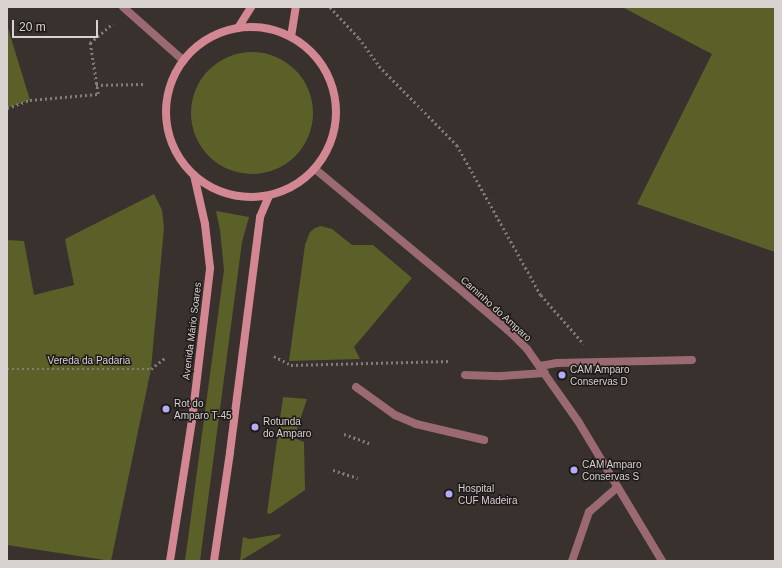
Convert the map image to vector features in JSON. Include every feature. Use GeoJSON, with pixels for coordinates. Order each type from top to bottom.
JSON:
{"type":"FeatureCollection","features":[{"type":"Feature","properties":{"kind":"main road"},"geometry":{"type":"LineString","coordinates":[[238,28],[251,7]]}},
{"type":"Feature","properties":{"kind":"main road"},"geometry":{"type":"LineString","coordinates":[[291,37],[296,7]]}},
{"type":"Feature","properties":{"kind":"main road"},"geometry":{"type":"LineString","coordinates":[[238,28],[268,29],[291,37],[309,50],[323,66],[332,86],[336,108],[335,130],[327,151],[314,169],[296,184],[286,190],[269,196],[242,197],[216,190],[194,175],[178,156],[168,132],[166,107],[172,83],[184,61],[201,44],[221,33],[238,28]]}},
{"type":"Feature","properties":{"kind":"main road","name":"Avenida Mário Soares"},"geometry":{"type":"LineString","coordinates":[[170,561],[192,420],[210,268],[204,224],[194,175]]}},
{"type":"Feature","properties":{"kind":"main road"},"geometry":{"type":"LineString","coordinates":[[214,561],[230,452],[260,217],[269,196]]}},
{"type":"Feature","properties":{"kind":"street"},"geometry":{"type":"LineString","coordinates":[[123,7],[184,61]]}},
{"type":"Feature","properties":{"kind":"street","name":"Caminho do Amparo"},"geometry":{"type":"LineString","coordinates":[[314,169],[510,332],[527,349],[578,421],[662,561]]}},
{"type":"Feature","properties":{"kind":"street"},"geometry":{"type":"LineString","coordinates":[[540,366],[557,363],[692,360]]}},
{"type":"Feature","properties":{"kind":"street"},"geometry":{"type":"LineString","coordinates":[[465,375],[501,376],[545,373]]}},
{"type":"Feature","properties":{"kind":"street"},"geometry":{"type":"LineString","coordinates":[[356,387],[395,415],[416,424],[484,440]]}},
{"type":"Feature","properties":{"kind":"street"},"geometry":{"type":"LineString","coordinates":[[572,561],[589,512],[618,487]]}},
{"type":"Feature","properties":{"kind":"path"},"geometry":{"type":"LineString","coordinates":[[330,7],[359,38],[379,66],[457,145],[541,294],[600,362]]}},
{"type":"Feature","properties":{"kind":"path"},"geometry":{"type":"LineString","coordinates":[[7,108],[30,100],[98,94],[90,43],[106,27],[116,21]]}},
{"type":"Feature","properties":{"kind":"path"},"geometry":{"type":"LineString","coordinates":[[96,85],[144,84]]}},
{"type":"Feature","properties":{"kind":"path"},"geometry":{"type":"LineString","coordinates":[[274,356],[291,365],[457,361]]}},
{"type":"Feature","properties":{"kind":"path","name":"Vereda da Padaria"},"geometry":{"type":"LineString","coordinates":[[7,369],[151,369],[166,357]]}},
{"type":"Feature","properties":{"kind":"path"},"geometry":{"type":"LineString","coordinates":[[344,434],[369,442]]}},
{"type":"Feature","properties":{"kind":"path"},"geometry":{"type":"LineString","coordinates":[[333,470],[358,478]]}},
{"type":"Feature","properties":{"kind":"green space"},"geometry":{"type":"Polygon","coordinates":[[[622,7],[775,7],[775,252],[637,204],[712,54],[622,7]]]}},
{"type":"Feature","properties":{"kind":"green space"},"geometry":{"type":"Polygon","coordinates":[[[7,25],[30,100],[7,108],[7,25]]]}},
{"type":"Feature","properties":{"kind":"green space"},"geometry":{"type":"Polygon","coordinates":[[[252,52],[275,56],[286,62],[295,70],[303,79],[309,90],[313,113],[309,136],[303,147],[295,156],[286,164],[275,170],[252,174],[229,170],[218,164],[209,156],[201,147],[195,136],[191,113],[195,90],[201,79],[209,70],[218,62],[229,56],[252,52]]]}},
{"type":"Feature","properties":{"kind":"green space"},"geometry":{"type":"Polygon","coordinates":[[[154,194],[162,210],[164,228],[151,369],[111,561],[7,545],[7,240],[24,241],[34,295],[74,285],[65,239],[154,194]]]}},
{"type":"Feature","properties":{"kind":"green space"},"geometry":{"type":"Polygon","coordinates":[[[216,211],[249,217],[242,242],[200,561],[185,561],[224,270],[220,230],[216,211]]]}},
{"type":"Feature","properties":{"kind":"green space"},"geometry":{"type":"Polygon","coordinates":[[[321,226],[332,229],[352,245],[373,245],[412,278],[354,347],[360,359],[289,361],[305,245],[310,232],[321,226]]]}},
{"type":"Feature","properties":{"kind":"green space"},"geometry":{"type":"Polygon","coordinates":[[[283,397],[307,399],[294,438],[304,442],[305,490],[270,514],[267,513],[283,397]]]}},
{"type":"Feature","properties":{"kind":"green space"},"geometry":{"type":"Polygon","coordinates":[[[280,534],[281,536],[240,561],[243,537],[250,539],[280,534]]]}},
{"type":"Feature","properties":{"kind":"place","name":"CAM Amparo Conservas D"},"geometry":{"type":"Point","coordinates":[562,375]}},
{"type":"Feature","properties":{"kind":"place","name":"Rot do Amparo T-45"},"geometry":{"type":"Point","coordinates":[166,409]}},
{"type":"Feature","properties":{"kind":"place","name":"Rotunda do Amparo"},"geometry":{"type":"Point","coordinates":[255,427]}},
{"type":"Feature","properties":{"kind":"place","name":"CAM Amparo Conservas S"},"geometry":{"type":"Point","coordinates":[574,470]}},
{"type":"Feature","properties":{"kind":"place","name":"Hospital CUF Madeira"},"geometry":{"type":"Point","coordinates":[449,494]}}]}
